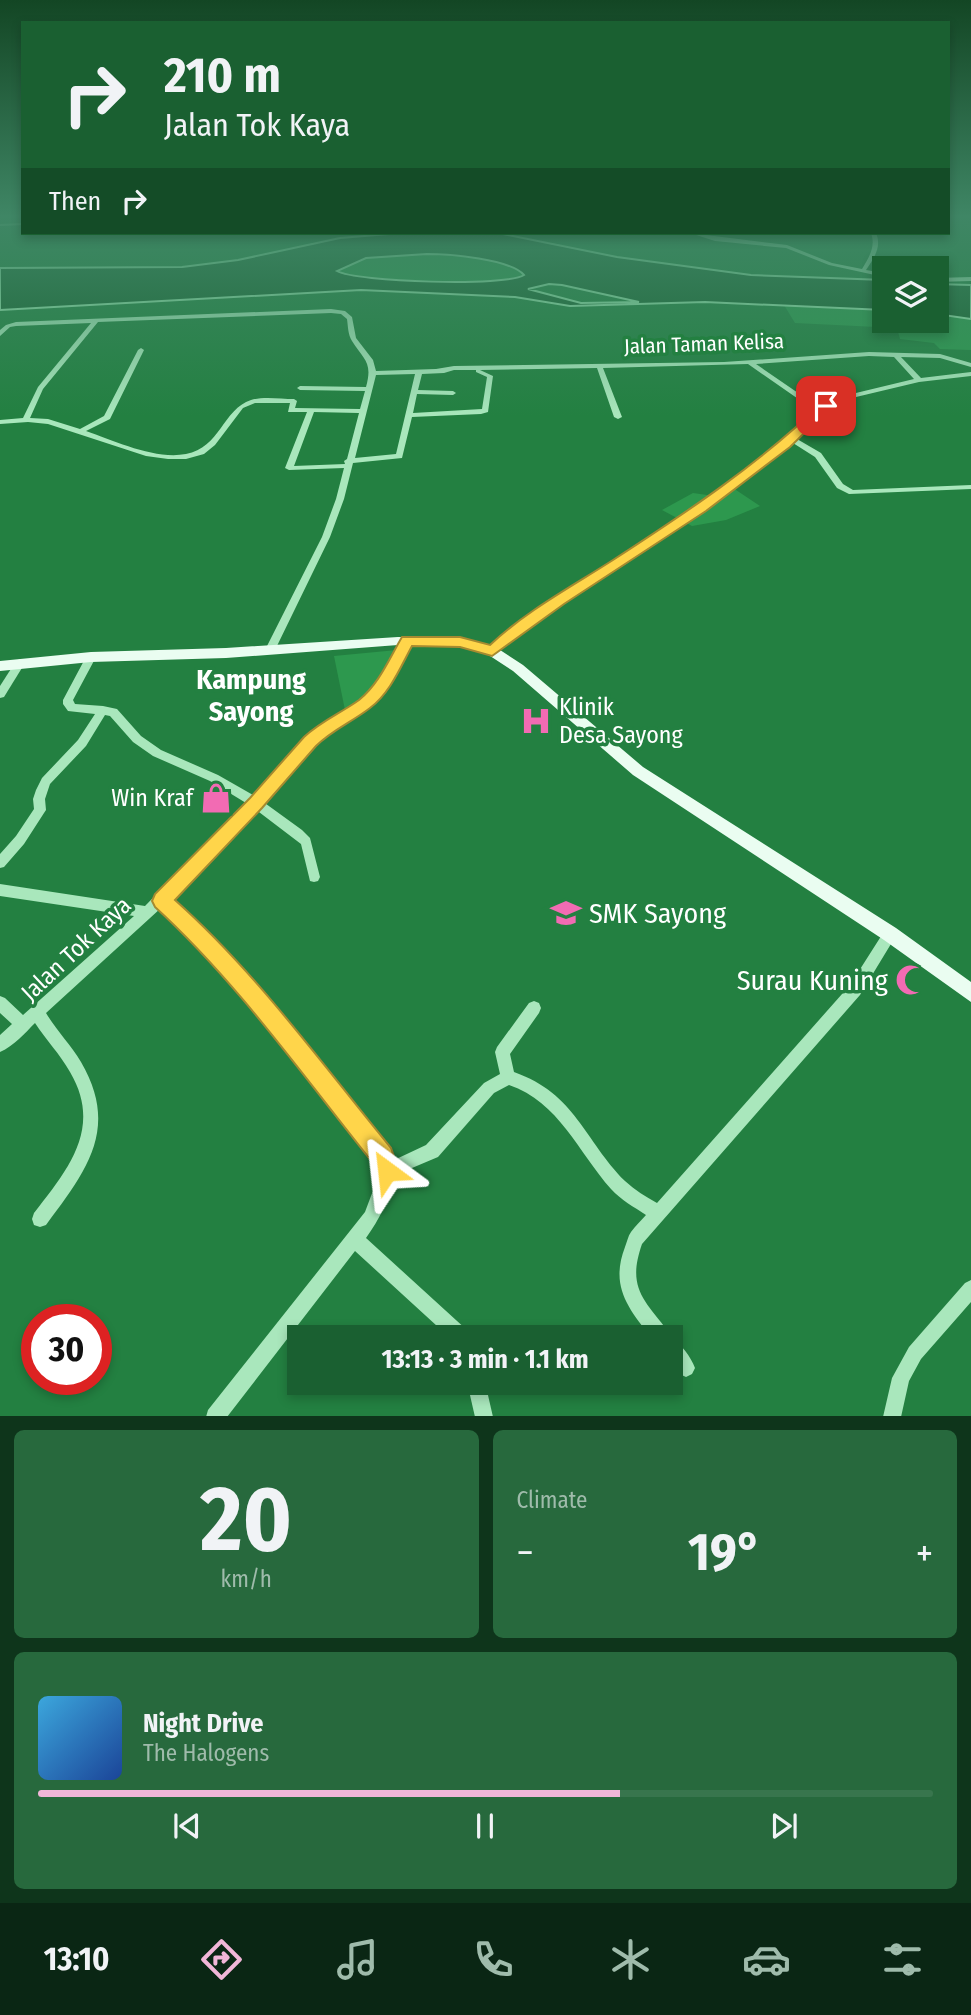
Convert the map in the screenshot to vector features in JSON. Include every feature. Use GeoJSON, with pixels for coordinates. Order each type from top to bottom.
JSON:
{"type":"FeatureCollection","features":[{"type":"Feature","properties":{"kind":"main road"},"geometry":{"type":"LineString","coordinates":[[0,666],[92,657],[270,650],[408,640],[460,642],[492,651],[518,668],[638,771],[890,934],[971,993]]}},
{"type":"Feature","properties":{"kind":"street"},"geometry":{"type":"LineString","coordinates":[[0,334],[11,325],[96,321],[338,311],[350,318],[353,338],[370,360],[373,373],[340,499],[326,537],[270,650]]}},
{"type":"Feature","properties":{"kind":"street"},"geometry":{"type":"LineString","coordinates":[[24,421],[40,388],[96,321]]}},
{"type":"Feature","properties":{"kind":"street"},"geometry":{"type":"LineString","coordinates":[[79,432],[107,416],[141,350]]}},
{"type":"Feature","properties":{"kind":"street","name":"Jalan Taman Kelisa"},"geometry":{"type":"LineString","coordinates":[[437,371],[454,368],[749,362],[833,355],[940,356],[971,365]]}},
{"type":"Feature","properties":{"kind":"street"},"geometry":{"type":"LineString","coordinates":[[896,355],[919,380]]}},
{"type":"Feature","properties":{"kind":"street"},"geometry":{"type":"LineString","coordinates":[[749,362],[820,411]]}},
{"type":"Feature","properties":{"kind":"street"},"geometry":{"type":"LineString","coordinates":[[599,365],[618,417]]}},
{"type":"Feature","properties":{"kind":"street"},"geometry":{"type":"LineString","coordinates":[[311,411],[289,468],[399,456],[419,371]]}},
{"type":"Feature","properties":{"kind":"street"},"geometry":{"type":"LineString","coordinates":[[373,373],[437,371],[486,373],[490,376],[485,410],[474,413],[410,415]]}},
{"type":"Feature","properties":{"kind":"street"},"geometry":{"type":"LineString","coordinates":[[492,651],[507,637],[577,589],[701,508],[792,439],[820,411],[838,399],[919,380],[971,374]]}},
{"type":"Feature","properties":{"kind":"street"},"geometry":{"type":"LineString","coordinates":[[300,388],[369,389]]}},
{"type":"Feature","properties":{"kind":"street"},"geometry":{"type":"LineString","coordinates":[[415,392],[453,393]]}},
{"type":"Feature","properties":{"kind":"street"},"geometry":{"type":"LineString","coordinates":[[0,422],[52,422],[148,453],[188,456],[207,448],[248,402],[294,401],[291,410],[362,411]]}},
{"type":"Feature","properties":{"kind":"street"},"geometry":{"type":"LineString","coordinates":[[792,439],[818,455],[840,486],[852,492],[971,487]]}},
{"type":"Feature","properties":{"kind":"street","name":"Jalan Tok Kaya"},"geometry":{"type":"LineString","coordinates":[[0,1045],[162,901],[320,732],[363,705],[379,690],[408,640]]}},
{"type":"Feature","properties":{"kind":"street"},"geometry":{"type":"LineString","coordinates":[[92,657],[68,700],[72,708],[113,712],[137,739],[157,753],[214,778],[256,803],[306,842],[314,877]]}},
{"type":"Feature","properties":{"kind":"street"},"geometry":{"type":"LineString","coordinates":[[0,694],[20,663]]}},
{"type":"Feature","properties":{"kind":"street"},"geometry":{"type":"LineString","coordinates":[[0,863],[20,840],[40,810],[38,800],[44,784],[80,745],[103,710]]}},
{"type":"Feature","properties":{"kind":"street"},"geometry":{"type":"LineString","coordinates":[[0,890],[147,912]]}},
{"type":"Feature","properties":{"kind":"street"},"geometry":{"type":"LineString","coordinates":[[162,901],[199,934],[275,1023],[383,1157],[387,1171],[371,1218],[215,1416]]}},
{"type":"Feature","properties":{"kind":"street"},"geometry":{"type":"LineString","coordinates":[[654,1325],[632,1297],[625,1276],[629,1254],[636,1239],[855,990],[890,934]]}},
{"type":"Feature","properties":{"kind":"street"},"geometry":{"type":"LineString","coordinates":[[0,1003],[24,1026]]}},
{"type":"Feature","properties":{"kind":"street"},"geometry":{"type":"LineString","coordinates":[[508,1077],[502,1052],[534,1009]]}},
{"type":"Feature","properties":{"kind":"street"},"geometry":{"type":"LineString","coordinates":[[38,1014],[76,1068],[92,1108],[93,1123],[77,1168],[40,1219]]}},
{"type":"Feature","properties":{"kind":"street"},"geometry":{"type":"LineString","coordinates":[[387,1171],[432,1150],[489,1088],[508,1077],[523,1080],[543,1095],[573,1124],[620,1187],[658,1214]]}},
{"type":"Feature","properties":{"kind":"street"},"geometry":{"type":"LineString","coordinates":[[354,1238],[449,1325]]}},
{"type":"Feature","properties":{"kind":"street"},"geometry":{"type":"LineString","coordinates":[[892,1416],[901,1378],[915,1353],[971,1289]]}},
{"type":"Feature","properties":{"kind":"street"},"geometry":{"type":"LineString","coordinates":[[683,1364],[686,1368]]}},
{"type":"Feature","properties":{"kind":"street"},"geometry":{"type":"LineString","coordinates":[[479,1395],[484,1416]]}},
{"type":"Feature","properties":{"kind":"shaded area"},"geometry":{"type":"Polygon","coordinates":[[[0,284],[549,284],[528,289],[581,303],[639,302],[550,284],[872,284],[872,309],[705,302],[570,306],[515,297],[361,290],[0,310],[0,284]]]}},
{"type":"Feature","properties":{"kind":"shaded area"},"geometry":{"type":"Polygon","coordinates":[[[949,284],[971,285],[971,319],[949,316],[949,284]]]}},
{"type":"Feature","properties":{"kind":"shaded area"},"geometry":{"type":"Polygon","coordinates":[[[784,305],[872,309],[872,327],[795,323],[784,305]]]}},
{"type":"Feature","properties":{"kind":"shaded area"},"geometry":{"type":"Polygon","coordinates":[[[949,316],[971,319],[971,350],[940,349],[934,343],[900,339],[898,333],[949,333],[949,316]]]}},
{"type":"Feature","properties":{"kind":"shaded area"},"geometry":{"type":"Polygon","coordinates":[[[730,486],[760,506],[726,520],[692,526],[662,510],[693,493],[714,496],[730,486]]]}},
{"type":"Feature","properties":{"kind":"shaded area"},"geometry":{"type":"Polygon","coordinates":[[[397,650],[376,688],[345,710],[334,656],[397,650]]]}},
{"type":"Feature","properties":{"kind":"place","name":"Klinik Desa Sayong"},"geometry":{"type":"Point","coordinates":[536,721]}},
{"type":"Feature","properties":{"kind":"place","name":"Win Kraf"},"geometry":{"type":"Point","coordinates":[216,798]}},
{"type":"Feature","properties":{"kind":"place","name":"SMK Sayong"},"geometry":{"type":"Point","coordinates":[566,913]}},
{"type":"Feature","properties":{"kind":"place","name":"Surau Kuning"},"geometry":{"type":"Point","coordinates":[911,980]}},
{"type":"Feature","properties":{"kind":"district","name":"Kampung Sayong"},"geometry":{"type":"Point","coordinates":[251,695]}},
{"type":"Feature","properties":{"kind":"route"},"geometry":{"type":"LineString","coordinates":[[387,1171],[383,1157],[275,1023],[199,934],[162,901],[256,803],[310,741],[363,705],[379,690],[408,640],[460,642],[492,651],[507,637],[559,601],[701,508],[786,445],[826,406]]}}]}
